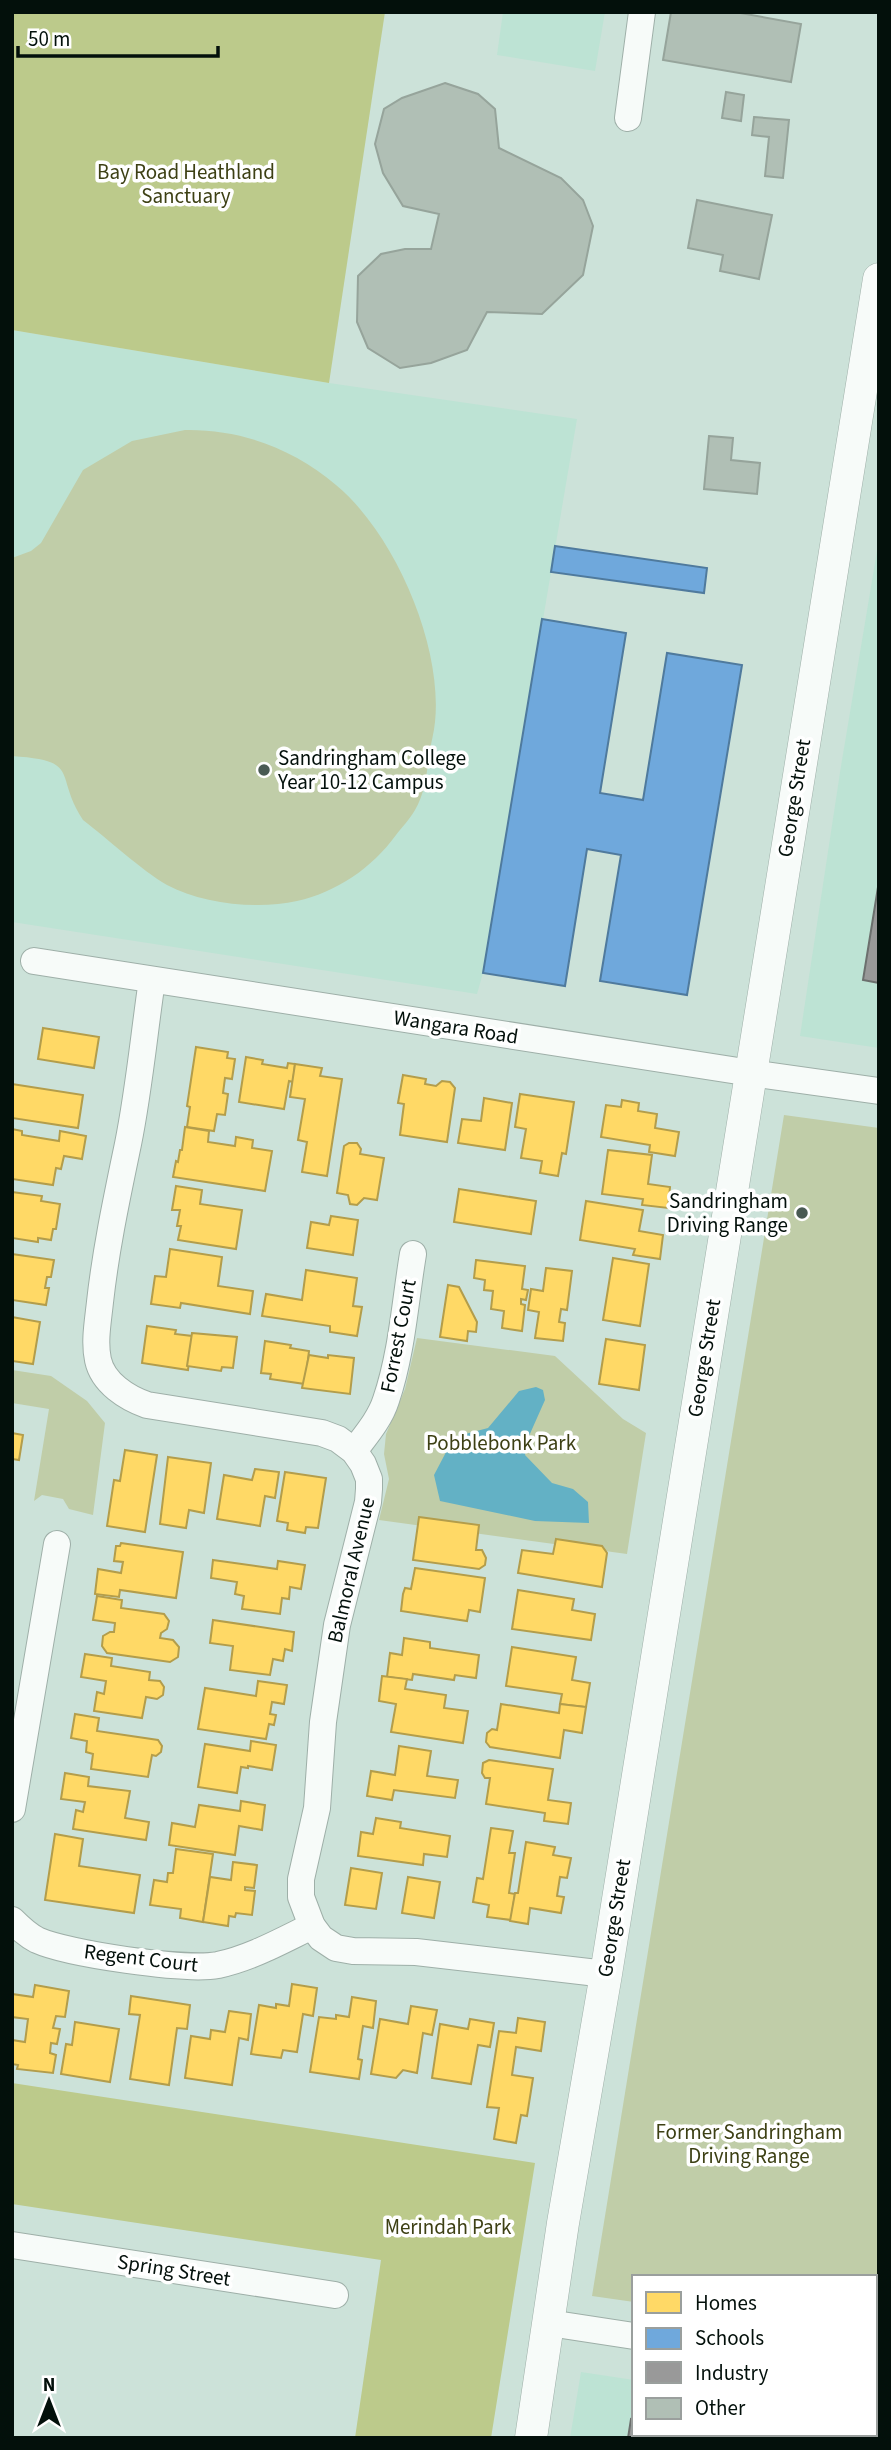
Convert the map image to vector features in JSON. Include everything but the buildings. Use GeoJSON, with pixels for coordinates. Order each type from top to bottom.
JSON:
{"type":"FeatureCollection","features":[{"type":"Feature","properties":{"kind":"street"},"geometry":{"type":"LineString","coordinates":[[628,118],[642,12]]}},
{"type":"Feature","properties":{"kind":"street","name":"George Street"},"geometry":{"type":"LineString","coordinates":[[531,2438],[565,2210],[606,1974],[879,279]]}},
{"type":"Feature","properties":{"kind":"street","name":"Wangara Road"},"geometry":{"type":"LineString","coordinates":[[34,961],[879,1091]]}},
{"type":"Feature","properties":{"kind":"street"},"geometry":{"type":"LineString","coordinates":[[152,980],[128,1141],[106,1247],[97,1328],[98,1362],[106,1378],[135,1401],[322,1433],[338,1439],[354,1451]]}},
{"type":"Feature","properties":{"kind":"street","name":"Forrest Court"},"geometry":{"type":"LineString","coordinates":[[354,1451],[377,1419],[386,1401],[396,1359],[413,1254]]}},
{"type":"Feature","properties":{"kind":"street","name":"Balmoral Avenue"},"geometry":{"type":"LineString","coordinates":[[354,1451],[369,1479],[368,1502],[337,1625],[324,1710],[317,1808],[301,1880],[300,1894],[312,1926],[321,1938],[336,1948],[353,1951],[416,1952],[606,1974]]}},
{"type":"Feature","properties":{"kind":"street"},"geometry":{"type":"LineString","coordinates":[[12,1809],[57,1544]]}},
{"type":"Feature","properties":{"kind":"street","name":"Regent Court"},"geometry":{"type":"LineString","coordinates":[[12,1920],[36,1940],[55,1947],[194,1967],[242,1958],[312,1926]]}},
{"type":"Feature","properties":{"kind":"street","name":"Spring Street"},"geometry":{"type":"LineString","coordinates":[[12,2245],[335,2295]]}},
{"type":"Feature","properties":{"kind":"street"},"geometry":{"type":"LineString","coordinates":[[549,2323],[632,2336]]}},
{"type":"Feature","properties":{"kind":"shaded area"},"geometry":{"type":"Polygon","coordinates":[[[503,12],[605,12],[595,71],[497,55],[503,12]]]}},
{"type":"Feature","properties":{"kind":"shaded area","name":"Sandringham College Year 10-12 Campus"},"geometry":{"type":"Polygon","coordinates":[[[12,330],[329,383],[577,419],[483,973],[477,994],[12,922],[12,330]]]}},
{"type":"Feature","properties":{"kind":"shaded area"},"geometry":{"type":"Polygon","coordinates":[[[879,539],[879,1048],[800,1036],[879,539]]]}},
{"type":"Feature","properties":{"kind":"shaded area"},"geometry":{"type":"Polygon","coordinates":[[[581,2372],[632,2380],[632,2436],[877,2436],[879,2417],[879,2438],[570,2438],[581,2372]]]}},
{"type":"Feature","properties":{"kind":"green space","name":"Bay Road Heathland Sanctuary"},"geometry":{"type":"Polygon","coordinates":[[[12,12],[385,12],[329,383],[12,330],[12,12]]]}},
{"type":"Feature","properties":{"kind":"green space"},"geometry":{"type":"Polygon","coordinates":[[[185,430],[226,433],[266,444],[303,461],[336,485],[358,506],[395,561],[411,593],[431,660],[435,722],[425,783],[415,810],[386,847],[365,868],[326,892],[297,901],[265,905],[230,904],[197,897],[167,885],[83,820],[58,766],[34,758],[12,756],[12,558],[31,551],[41,543],[83,470],[132,441],[185,430]]]}},
{"type":"Feature","properties":{"kind":"green space","name":"Former Sandringham Driving Range"},"geometry":{"type":"Polygon","coordinates":[[[784,1115],[879,1128],[879,2338],[877,2275],[632,2275],[632,2302],[592,2296],[784,1115]]]}},
{"type":"Feature","properties":{"kind":"green space","name":"Pobblebonk Park"},"geometry":{"type":"Polygon","coordinates":[[[417,1338],[555,1356],[623,1419],[646,1433],[627,1554],[379,1520],[389,1479],[384,1454],[386,1434],[405,1389],[417,1338]]]}},
{"type":"Feature","properties":{"kind":"green space"},"geometry":{"type":"Polygon","coordinates":[[[12,1370],[51,1376],[87,1401],[105,1423],[93,1515],[69,1509],[63,1499],[42,1495],[34,1501],[49,1409],[12,1403],[12,1370]]]}},
{"type":"Feature","properties":{"kind":"green space","name":"Merindah Park"},"geometry":{"type":"Polygon","coordinates":[[[12,2083],[535,2163],[491,2438],[355,2438],[381,2260],[12,2204],[12,2083]]]}},
{"type":"Feature","properties":{"kind":"water"},"geometry":{"type":"Polygon","coordinates":[[[536,1387],[543,1390],[545,1400],[529,1436],[525,1455],[552,1483],[573,1489],[588,1502],[589,1523],[535,1521],[440,1501],[434,1475],[454,1437],[488,1428],[519,1391],[536,1387]]]}},
{"type":"Feature","properties":{"kind":"place","name":"Sandringham College Year 10-12 Campus"},"geometry":{"type":"Point","coordinates":[264,770]}},
{"type":"Feature","properties":{"kind":"place","name":"Sandringham Driving Range"},"geometry":{"type":"Point","coordinates":[802,1213]}}]}
